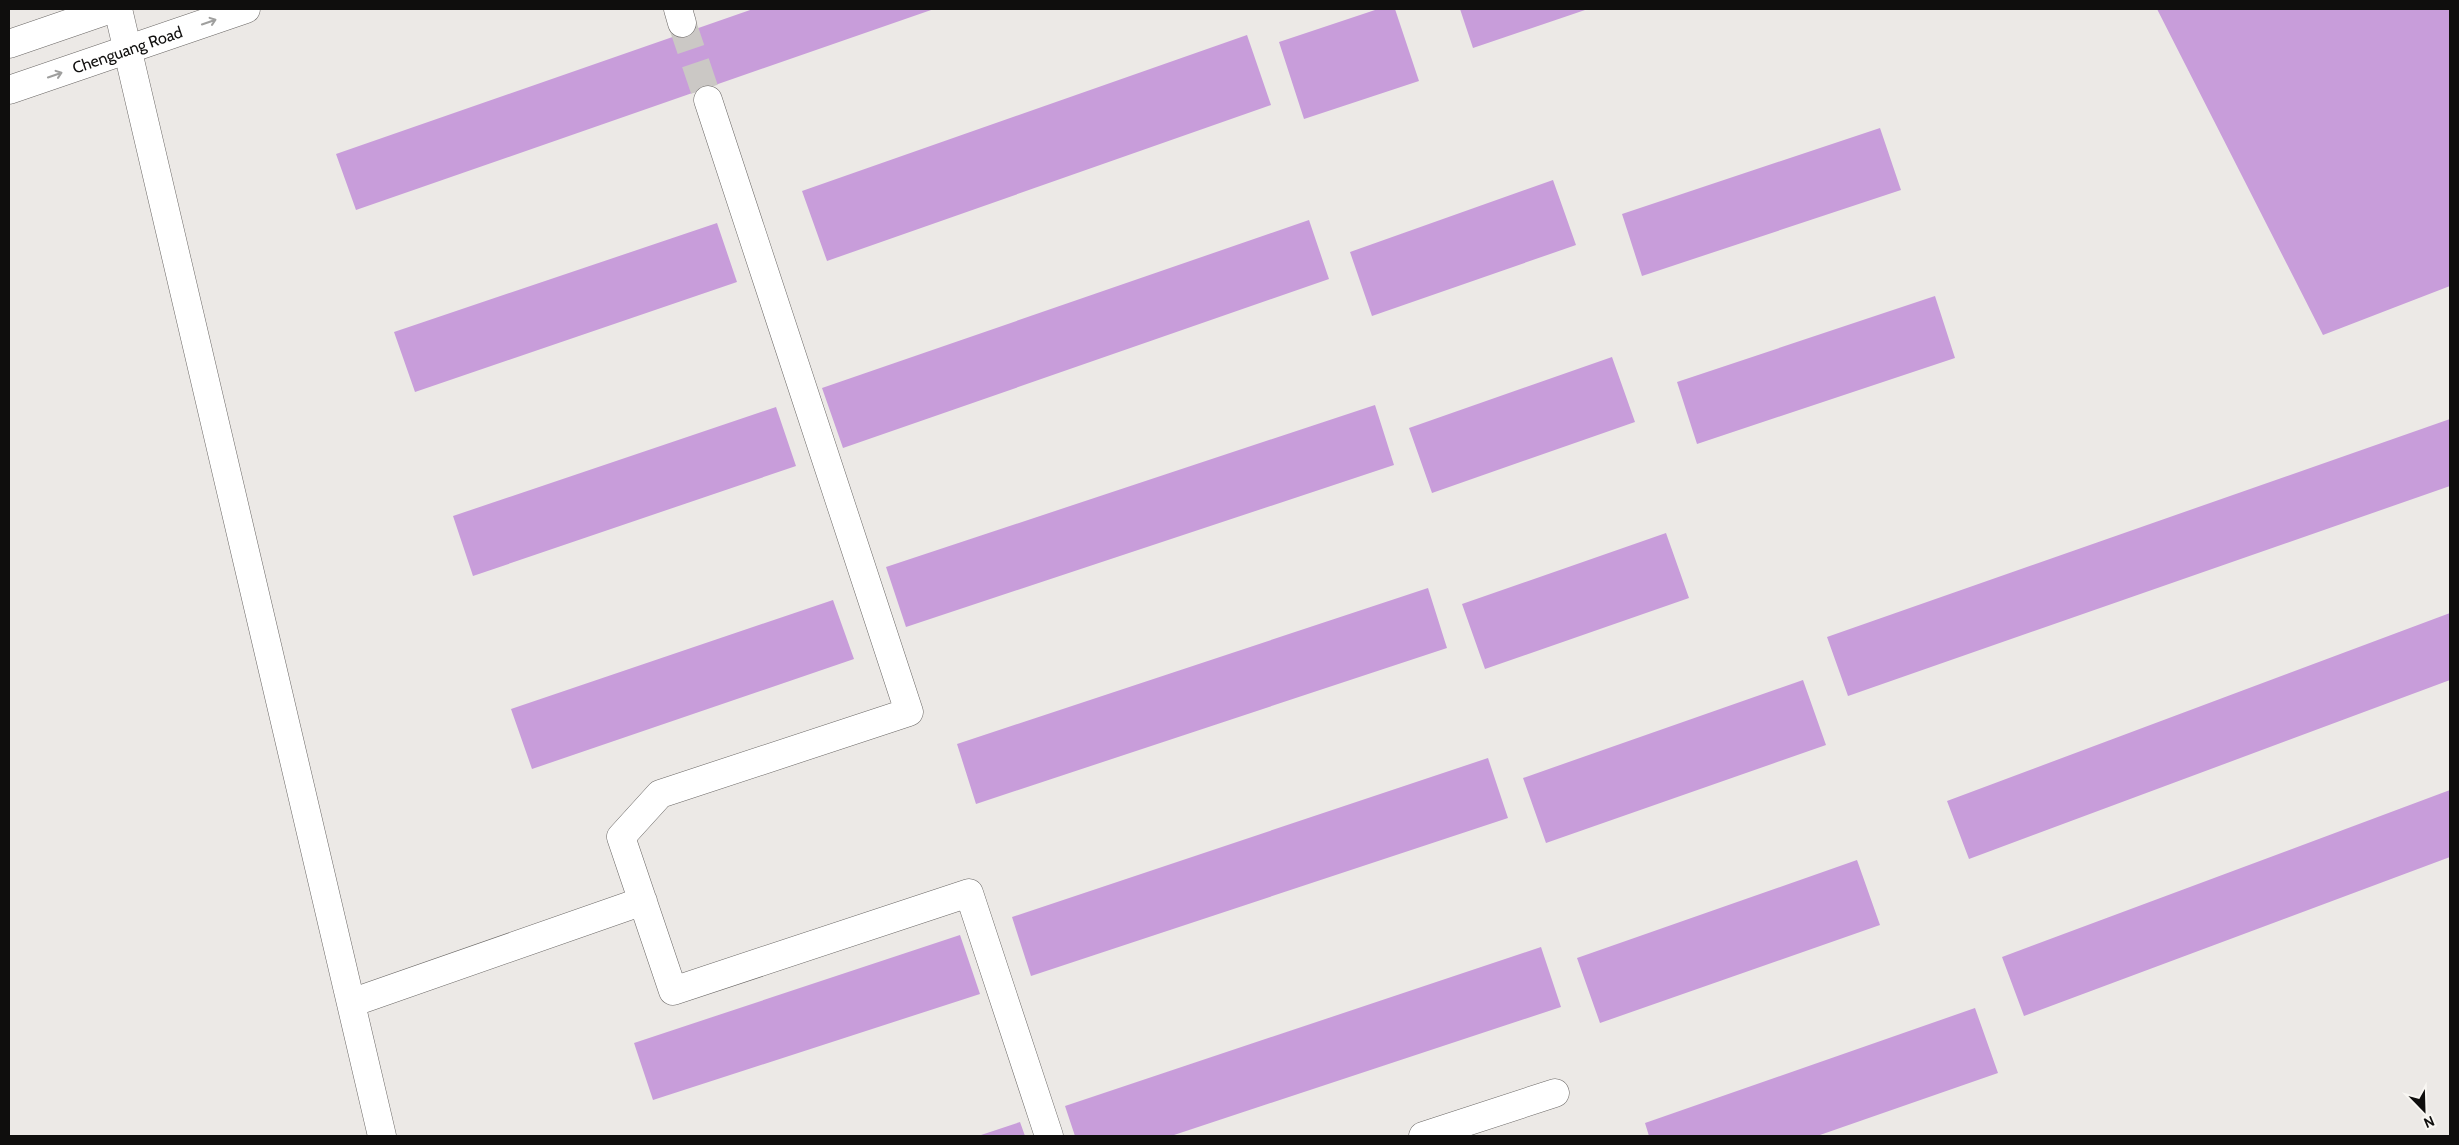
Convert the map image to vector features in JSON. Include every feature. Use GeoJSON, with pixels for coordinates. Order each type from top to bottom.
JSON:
{"type":"FeatureCollection","features":[{"type":"Feature","properties":{"kind":"street"},"geometry":{"type":"LineString","coordinates":[[9,44],[111,9]]}},
{"type":"Feature","properties":{"kind":"street"},"geometry":{"type":"LineString","coordinates":[[118,9],[382,1136]]}},
{"type":"Feature","properties":{"kind":"street","name":"Chenguang Road"},"geometry":{"type":"LineString","coordinates":[[9,90],[246,9]]}},
{"type":"Feature","properties":{"kind":"street"},"geometry":{"type":"LineString","coordinates":[[708,100],[910,712],[660,794],[622,836],[643,901],[673,991],[969,893],[1050,1136]]}},
{"type":"Feature","properties":{"kind":"street"},"geometry":{"type":"LineString","coordinates":[[351,1003],[643,901]]}},
{"type":"Feature","properties":{"kind":"street"},"geometry":{"type":"LineString","coordinates":[[1423,1136],[1555,1092]]}},
{"type":"Feature","properties":{"kind":"building"},"geometry":{"type":"Polygon","coordinates":[[[753,9],[934,9],[356,210],[336,154],[753,9]]]}},
{"type":"Feature","properties":{"kind":"building"},"geometry":{"type":"Polygon","coordinates":[[[1378,9],[1395,9],[1419,81],[1304,119],[1279,42],[1378,9]]]}},
{"type":"Feature","properties":{"kind":"building"},"geometry":{"type":"Polygon","coordinates":[[[1460,9],[1588,9],[1473,48],[1460,9]]]}},
{"type":"Feature","properties":{"kind":"building"},"geometry":{"type":"Polygon","coordinates":[[[2157,9],[2450,9],[2450,286],[2323,335],[2157,9]]]}},
{"type":"Feature","properties":{"kind":"building"},"geometry":{"type":"Polygon","coordinates":[[[1247,35],[1271,105],[827,261],[802,191],[1247,35]]]}},
{"type":"Feature","properties":{"kind":"building"},"geometry":{"type":"Polygon","coordinates":[[[1880,128],[1901,190],[1642,276],[1622,214],[1880,128]]]}},
{"type":"Feature","properties":{"kind":"building"},"geometry":{"type":"Polygon","coordinates":[[[1553,180],[1576,245],[1372,316],[1350,252],[1553,180]]]}},
{"type":"Feature","properties":{"kind":"building"},"geometry":{"type":"Polygon","coordinates":[[[1309,220],[1329,279],[843,448],[822,388],[1309,220]]]}},
{"type":"Feature","properties":{"kind":"building"},"geometry":{"type":"Polygon","coordinates":[[[717,223],[737,282],[415,392],[394,332],[717,223]]]}},
{"type":"Feature","properties":{"kind":"building"},"geometry":{"type":"Polygon","coordinates":[[[1935,296],[1955,358],[1697,444],[1677,382],[1935,296]]]}},
{"type":"Feature","properties":{"kind":"building"},"geometry":{"type":"Polygon","coordinates":[[[1612,357],[1635,422],[1432,493],[1409,428],[1612,357]]]}},
{"type":"Feature","properties":{"kind":"building"},"geometry":{"type":"Polygon","coordinates":[[[1375,405],[1394,465],[906,627],[886,567],[1375,405]]]}},
{"type":"Feature","properties":{"kind":"building"},"geometry":{"type":"Polygon","coordinates":[[[776,407],[796,466],[473,576],[453,516],[776,407]]]}},
{"type":"Feature","properties":{"kind":"building"},"geometry":{"type":"Polygon","coordinates":[[[2450,419],[2450,486],[1848,696],[1827,637],[2450,419]]]}},
{"type":"Feature","properties":{"kind":"building"},"geometry":{"type":"Polygon","coordinates":[[[1666,533],[1689,598],[1485,669],[1462,604],[1666,533]]]}},
{"type":"Feature","properties":{"kind":"building"},"geometry":{"type":"Polygon","coordinates":[[[1428,588],[1447,648],[976,804],[957,744],[1428,588]]]}},
{"type":"Feature","properties":{"kind":"building"},"geometry":{"type":"Polygon","coordinates":[[[833,600],[854,659],[532,769],[511,709],[833,600]]]}},
{"type":"Feature","properties":{"kind":"building"},"geometry":{"type":"Polygon","coordinates":[[[2450,613],[2450,680],[1969,859],[1947,801],[2450,613]]]}},
{"type":"Feature","properties":{"kind":"building"},"geometry":{"type":"Polygon","coordinates":[[[1803,680],[1826,745],[1546,843],[1523,778],[1803,680]]]}},
{"type":"Feature","properties":{"kind":"building"},"geometry":{"type":"Polygon","coordinates":[[[1488,758],[1508,818],[1031,976],[1012,917],[1488,758]]]}},
{"type":"Feature","properties":{"kind":"building"},"geometry":{"type":"Polygon","coordinates":[[[2450,790],[2450,857],[2024,1016],[2002,957],[2450,790]]]}},
{"type":"Feature","properties":{"kind":"building"},"geometry":{"type":"Polygon","coordinates":[[[1857,860],[1880,925],[1600,1023],[1577,958],[1857,860]]]}},
{"type":"Feature","properties":{"kind":"building"},"geometry":{"type":"Polygon","coordinates":[[[960,935],[980,994],[653,1100],[634,1043],[960,935]]]}},
{"type":"Feature","properties":{"kind":"building"},"geometry":{"type":"Polygon","coordinates":[[[1541,947],[1561,1007],[1171,1136],[1075,1136],[1065,1106],[1541,947]]]}},
{"type":"Feature","properties":{"kind":"building"},"geometry":{"type":"Polygon","coordinates":[[[1975,1008],[1998,1073],[1817,1136],[1649,1136],[1645,1123],[1975,1008]]]}},
{"type":"Feature","properties":{"kind":"building"},"geometry":{"type":"Polygon","coordinates":[[[1020,1122],[1025,1136],[978,1136],[1020,1122]]]}},
{"type":"Feature","properties":{"kind":"tunnel"},"geometry":{"type":"LineString","coordinates":[[682,23],[708,100]]}}]}
